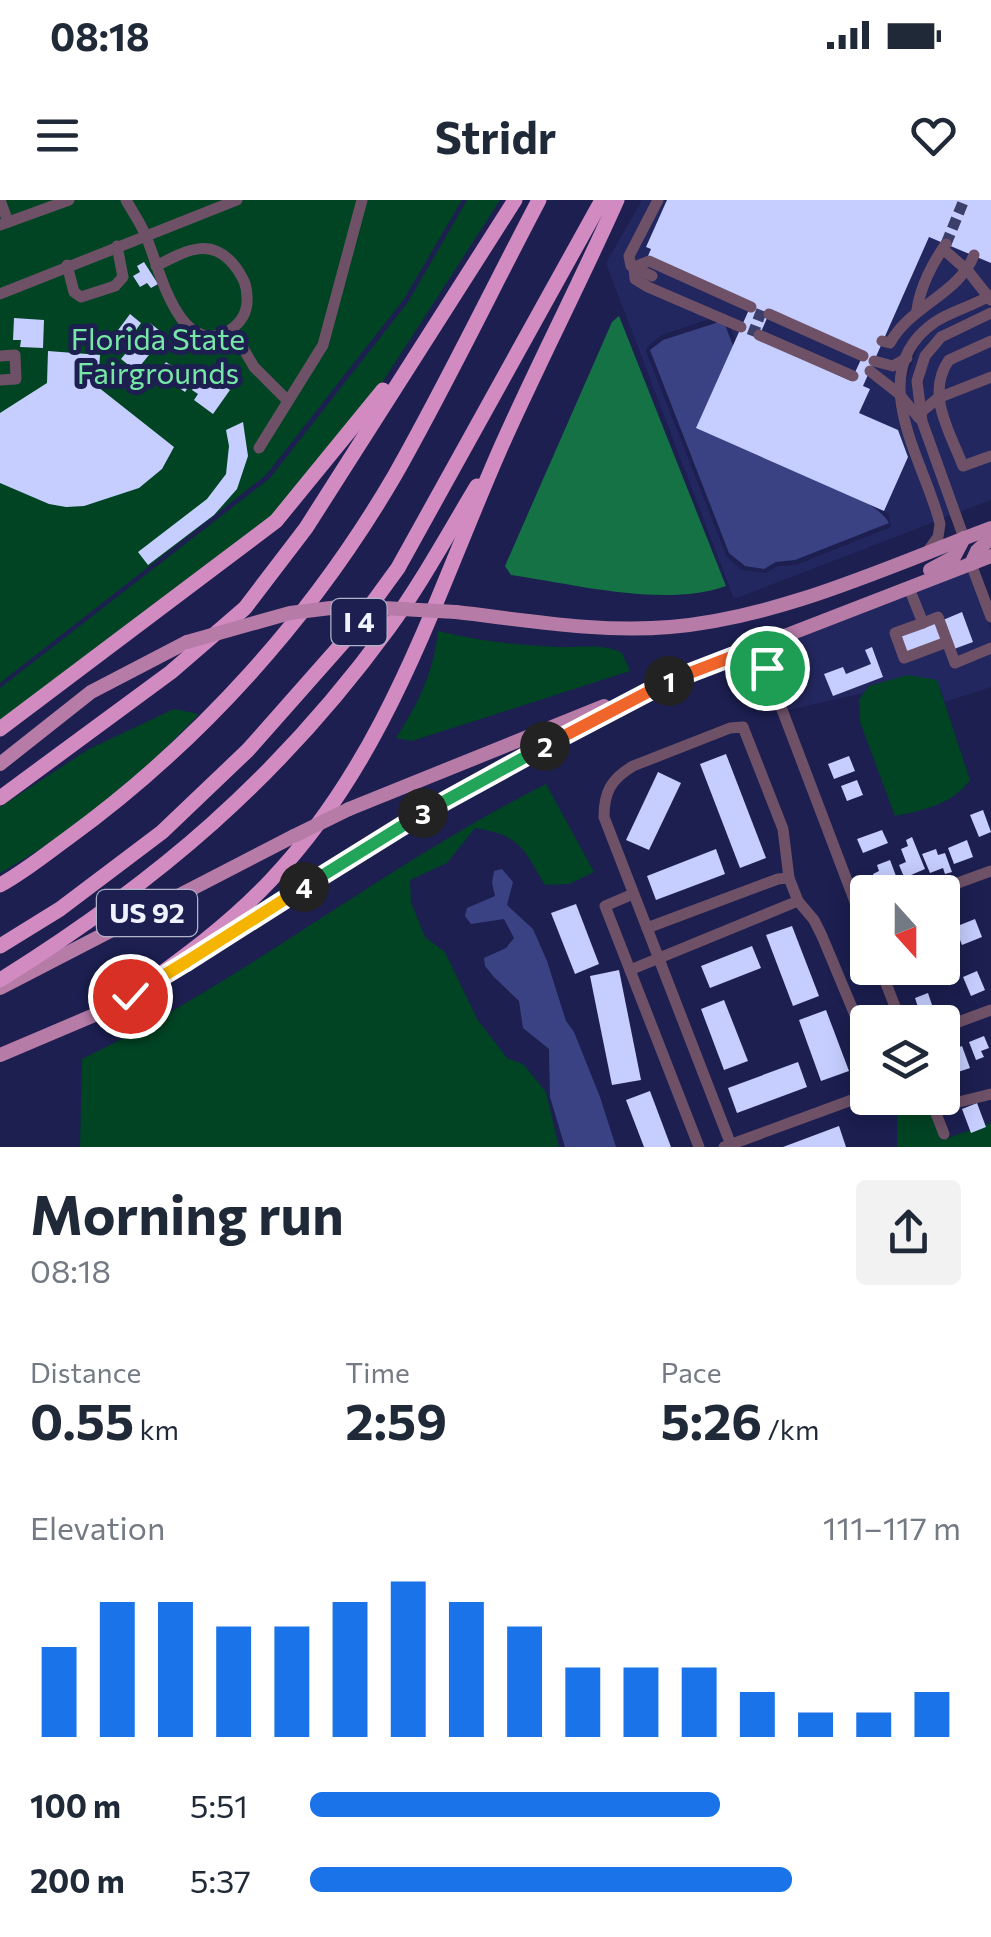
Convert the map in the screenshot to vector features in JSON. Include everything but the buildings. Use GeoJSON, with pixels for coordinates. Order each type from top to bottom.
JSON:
{"type":"FeatureCollection","features":[{"type":"Feature","properties":{"kind":"highway"},"geometry":{"type":"LineString","coordinates":[[0,798],[171,672],[245,608],[306,528],[514,200]]}},
{"type":"Feature","properties":{"kind":"highway","name":"I 4"},"geometry":{"type":"LineString","coordinates":[[0,886],[96,818],[173,753],[245,678],[323,586],[394,476],[539,200]]}},
{"type":"Feature","properties":{"kind":"highway","name":"I 4"},"geometry":{"type":"LineString","coordinates":[[0,946],[60,909],[162,832],[248,750],[347,638],[398,568],[602,200]]}},
{"type":"Feature","properties":{"kind":"highway"},"geometry":{"type":"LineString","coordinates":[[130,996],[202,944],[273,879],[358,768],[391,710],[501,447],[617,200]]}},
{"type":"Feature","properties":{"kind":"highway"},"geometry":{"type":"LineString","coordinates":[[0,729],[276,520],[311,482],[438,320]]}},
{"type":"Feature","properties":{"kind":"highway"},"geometry":{"type":"LineString","coordinates":[[0,980],[86,927],[161,868],[217,823],[286,754],[391,625],[501,447]]}},
{"type":"Feature","properties":{"kind":"main road"},"geometry":{"type":"LineString","coordinates":[[0,760],[91,692],[187,642],[240,624],[309,610],[376,606],[611,629],[669,627],[734,618],[771,608],[991,528]]}},
{"type":"Feature","properties":{"kind":"main road"},"geometry":{"type":"LineString","coordinates":[[862,606],[884,590],[949,562],[964,538]]}},
{"type":"Feature","properties":{"kind":"main road"},"geometry":{"type":"LineString","coordinates":[[971,564],[977,550],[991,538]]}},
{"type":"Feature","properties":{"kind":"main road","name":"US 92"},"geometry":{"type":"LineString","coordinates":[[0,988],[350,809],[991,556]]}},
{"type":"Feature","properties":{"kind":"main road"},"geometry":{"type":"LineString","coordinates":[[0,1055],[130,996],[423,813],[667,682]]}},
{"type":"Feature","properties":{"kind":"street"},"geometry":{"type":"LineString","coordinates":[[0,200],[4,223],[69,200]]}},
{"type":"Feature","properties":{"kind":"street"},"geometry":{"type":"LineString","coordinates":[[126,200],[146,235],[156,266],[175,310],[185,323],[200,334],[219,336],[246,313],[246,282],[233,263],[216,249],[202,246],[156,266]]}},
{"type":"Feature","properties":{"kind":"street"},"geometry":{"type":"LineString","coordinates":[[0,294],[237,200]]}},
{"type":"Feature","properties":{"kind":"street"},"geometry":{"type":"LineString","coordinates":[[259,448],[323,345],[362,200]]}},
{"type":"Feature","properties":{"kind":"street"},"geometry":{"type":"LineString","coordinates":[[658,200],[655,216],[629,256],[635,278],[741,328]]}},
{"type":"Feature","properties":{"kind":"street"},"geometry":{"type":"LineString","coordinates":[[67,265],[74,292],[82,297],[115,286],[123,276],[117,246]]}},
{"type":"Feature","properties":{"kind":"street"},"geometry":{"type":"LineString","coordinates":[[918,310],[918,300],[944,246],[990,297],[936,322],[915,340],[898,393],[940,524],[938,536],[928,551]]}},
{"type":"Feature","properties":{"kind":"street"},"geometry":{"type":"LineString","coordinates":[[882,341],[890,343],[900,326],[968,271],[974,256]]}},
{"type":"Feature","properties":{"kind":"street"},"geometry":{"type":"LineString","coordinates":[[634,267],[648,261],[750,307]]}},
{"type":"Feature","properties":{"kind":"street"},"geometry":{"type":"LineString","coordinates":[[634,267],[652,276]]}},
{"type":"Feature","properties":{"kind":"street"},"geometry":{"type":"LineString","coordinates":[[769,314],[871,371],[921,417]]}},
{"type":"Feature","properties":{"kind":"street"},"geometry":{"type":"LineString","coordinates":[[964,538],[921,417],[918,381],[929,349],[948,333],[991,314]]}},
{"type":"Feature","properties":{"kind":"street"},"geometry":{"type":"LineString","coordinates":[[232,328],[254,368],[287,400]]}},
{"type":"Feature","properties":{"kind":"street"},"geometry":{"type":"LineString","coordinates":[[759,336],[871,371],[907,358]]}},
{"type":"Feature","properties":{"kind":"street"},"geometry":{"type":"LineString","coordinates":[[991,341],[949,360],[940,372],[938,398],[963,466],[991,456]]}},
{"type":"Feature","properties":{"kind":"street"},"geometry":{"type":"LineString","coordinates":[[0,356],[15,354],[16,379],[0,380]]}},
{"type":"Feature","properties":{"kind":"street"},"geometry":{"type":"LineString","coordinates":[[921,417],[938,398],[991,377]]}},
{"type":"Feature","properties":{"kind":"street"},"geometry":{"type":"LineString","coordinates":[[929,490],[940,497],[948,493]]}},
{"type":"Feature","properties":{"kind":"street"},"geometry":{"type":"LineString","coordinates":[[971,564],[991,617]]}},
{"type":"Feature","properties":{"kind":"street"},"geometry":{"type":"LineString","coordinates":[[909,588],[923,622]]}},
{"type":"Feature","properties":{"kind":"street"},"geometry":{"type":"LineString","coordinates":[[947,642],[904,658],[895,634],[938,617],[956,663],[991,648]]}},
{"type":"Feature","properties":{"kind":"street"},"geometry":{"type":"LineString","coordinates":[[773,641],[766,658],[770,678],[850,882]]}},
{"type":"Feature","properties":{"kind":"street"},"geometry":{"type":"LineString","coordinates":[[850,1101],[732,1145],[604,817],[604,800],[610,785],[633,766],[730,728],[743,727],[782,829],[789,878],[798,902],[814,920],[851,1005]]}},
{"type":"Feature","properties":{"kind":"street"},"geometry":{"type":"LineString","coordinates":[[960,882],[991,871]]}},
{"type":"Feature","properties":{"kind":"street"},"geometry":{"type":"LineString","coordinates":[[647,928],[789,878]]}},
{"type":"Feature","properties":{"kind":"street"},"geometry":{"type":"LineString","coordinates":[[633,894],[605,906],[699,1147]]}},
{"type":"Feature","properties":{"kind":"street"},"geometry":{"type":"LineString","coordinates":[[630,970],[798,902]]}},
{"type":"Feature","properties":{"kind":"street"},"geometry":{"type":"LineString","coordinates":[[960,1021],[991,1010]]}},
{"type":"Feature","properties":{"kind":"street"},"geometry":{"type":"LineString","coordinates":[[960,1099],[991,1094]]}},
{"type":"Feature","properties":{"kind":"street"},"geometry":{"type":"LineString","coordinates":[[937,1115],[944,1134]]}},
{"type":"Feature","properties":{"kind":"shaded area"},"geometry":{"type":"Polygon","coordinates":[[[642,200],[991,200],[991,288],[933,317],[917,331],[893,391],[897,414],[934,522],[734,599],[606,263],[642,200]],[[709,319],[662,335],[646,351],[727,557],[742,570],[766,573],[891,527],[889,515],[880,507],[784,462],[729,324],[709,319]]]}},
{"type":"Feature","properties":{"kind":"shaded area"},"geometry":{"type":"Polygon","coordinates":[[[991,301],[991,307],[932,339],[920,354],[913,379],[915,414],[951,515],[943,518],[906,411],[905,383],[919,344],[938,326],[991,301]]]}},
{"type":"Feature","properties":{"kind":"shaded area"},"geometry":{"type":"Polygon","coordinates":[[[991,319],[991,500],[960,512],[925,412],[922,382],[929,359],[944,342],[991,319]]]}},
{"type":"Feature","properties":{"kind":"shaded area"},"geometry":{"type":"Polygon","coordinates":[[[968,571],[991,630],[991,687],[945,702],[937,680],[870,686],[864,693],[788,710],[771,659],[777,646],[968,571]]]}},
{"type":"Feature","properties":{"kind":"green space","name":"Florida State Fairgrounds"},"geometry":{"type":"Polygon","coordinates":[[[0,200],[462,200],[404,299],[266,475],[0,683],[0,200]]]}},
{"type":"Feature","properties":{"kind":"green space"},"geometry":{"type":"Polygon","coordinates":[[[467,200],[500,200],[380,386],[273,516],[0,721],[0,688],[270,478],[408,302],[467,200]]]}},
{"type":"Feature","properties":{"kind":"green space"},"geometry":{"type":"Polygon","coordinates":[[[619,316],[726,586],[676,595],[648,595],[511,575],[505,566],[612,322],[619,316]]]}},
{"type":"Feature","properties":{"kind":"green space"},"geometry":{"type":"Polygon","coordinates":[[[438,631],[513,644],[607,648],[622,653],[630,671],[412,741],[396,738],[424,687],[438,631]]]}},
{"type":"Feature","properties":{"kind":"green space"},"geometry":{"type":"Polygon","coordinates":[[[908,675],[937,680],[970,780],[946,800],[895,816],[860,722],[859,699],[869,686],[908,675]]]}},
{"type":"Feature","properties":{"kind":"green space"},"geometry":{"type":"Polygon","coordinates":[[[174,709],[199,714],[106,801],[54,840],[0,873],[0,807],[89,749],[174,709]]]}},
{"type":"Feature","properties":{"kind":"green space"},"geometry":{"type":"Polygon","coordinates":[[[546,784],[594,872],[569,884],[545,885],[519,845],[502,835],[475,828],[447,863],[410,880],[411,902],[425,937],[445,952],[477,1019],[507,1058],[523,1064],[546,1092],[559,1147],[80,1147],[82,1059],[200,995],[428,850],[546,784]]]}},
{"type":"Feature","properties":{"kind":"green space"},"geometry":{"type":"Polygon","coordinates":[[[897,1115],[932,1115],[942,1140],[991,1123],[991,1147],[897,1147],[897,1115]]]}},
{"type":"Feature","properties":{"kind":"water"},"geometry":{"type":"Polygon","coordinates":[[[719,322],[725,325],[780,465],[856,496],[889,523],[764,569],[745,566],[729,553],[650,350],[663,340],[719,322]]]}},
{"type":"Feature","properties":{"kind":"water"},"geometry":{"type":"Polygon","coordinates":[[[502,869],[513,882],[507,905],[533,929],[616,1147],[565,1147],[550,1097],[549,1049],[523,1028],[519,1001],[485,966],[484,958],[506,948],[514,938],[504,919],[471,924],[465,916],[467,908],[495,896],[494,871],[502,869]]]}},
{"type":"Feature","properties":{"kind":"tunnel"},"geometry":{"type":"LineString","coordinates":[[946,244],[964,200]]}},
{"type":"Feature","properties":{"kind":"tunnel"},"geometry":{"type":"LineString","coordinates":[[752,336],[763,307]]}},
{"type":"Feature","properties":{"kind":"route"},"geometry":{"type":"LineString","coordinates":[[130,996],[423,813],[667,682],[773,641],[766,658],[767,668]]}}]}
